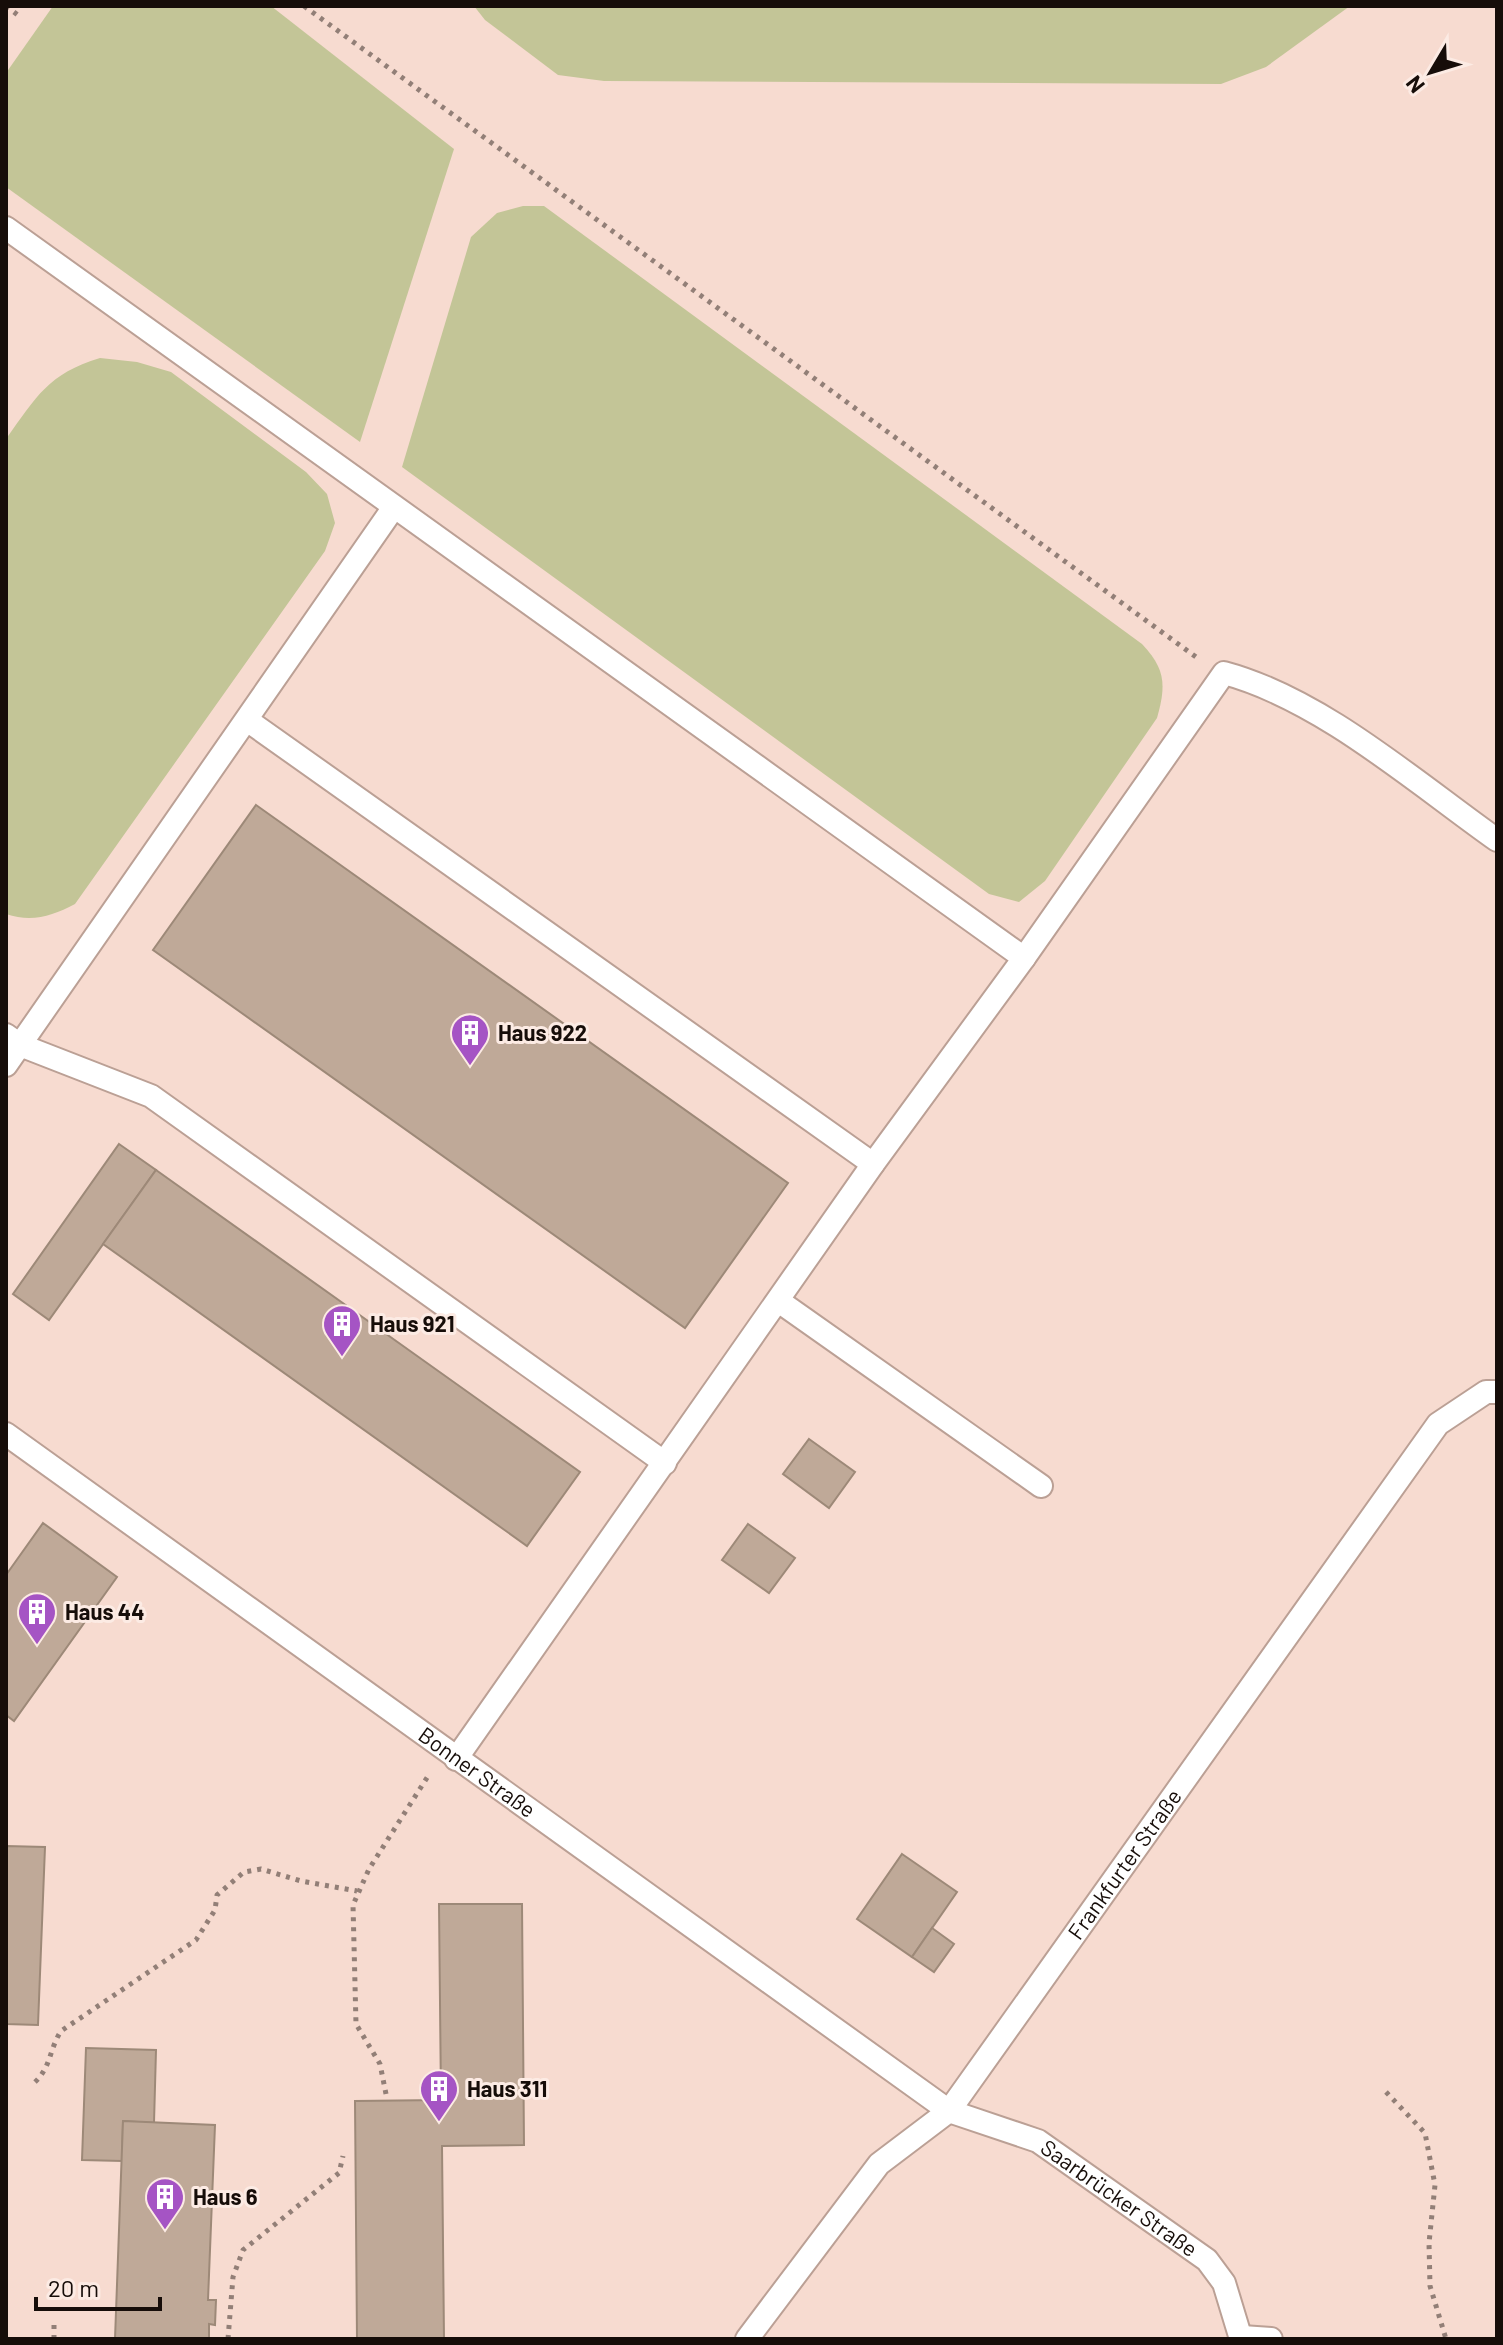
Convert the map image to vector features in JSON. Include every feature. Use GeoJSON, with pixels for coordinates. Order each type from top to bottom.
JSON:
{"type":"FeatureCollection","features":[{"type":"Feature","properties":{"kind":"lane"},"geometry":{"type":"LineString","coordinates":[[6,228],[1024,958]]}},
{"type":"Feature","properties":{"kind":"lane"},"geometry":{"type":"LineString","coordinates":[[6,1065],[13,1040],[247,720],[394,507]]}},
{"type":"Feature","properties":{"kind":"lane"},"geometry":{"type":"LineString","coordinates":[[450,1754],[665,1463],[780,1302],[873,1164],[1024,958],[1224,673],[1261,683],[1316,712],[1497,840]]}},
{"type":"Feature","properties":{"kind":"lane"},"geometry":{"type":"LineString","coordinates":[[247,720],[873,1164]]}},
{"type":"Feature","properties":{"kind":"lane"},"geometry":{"type":"LineString","coordinates":[[13,1040],[151,1096],[665,1463]]}},
{"type":"Feature","properties":{"kind":"lane"},"geometry":{"type":"LineString","coordinates":[[780,1302],[1041,1486]]}},
{"type":"Feature","properties":{"kind":"lane","name":"Frankfurter Straße"},"geometry":{"type":"LineString","coordinates":[[747,2339],[879,2164],[949,2111],[1438,1424],[1486,1392],[1497,1392]]}},
{"type":"Feature","properties":{"kind":"lane","name":"Bonner Straße"},"geometry":{"type":"LineString","coordinates":[[6,1434],[949,2111]]}},
{"type":"Feature","properties":{"kind":"lane","name":"Saarbrücker Straße"},"geometry":{"type":"LineString","coordinates":[[949,2111],[1038,2141],[1207,2260],[1224,2283],[1242,2338],[1271,2339]]}},
{"type":"Feature","properties":{"kind":"path"},"geometry":{"type":"LineString","coordinates":[[6,6],[19,16]]}},
{"type":"Feature","properties":{"kind":"path"},"geometry":{"type":"LineString","coordinates":[[304,6],[472,131],[740,321],[1186,651],[1224,673]]}},
{"type":"Feature","properties":{"kind":"path"},"geometry":{"type":"LineString","coordinates":[[386,2094],[380,2064],[356,2024],[353,1905],[357,1891],[450,1754]]}},
{"type":"Feature","properties":{"kind":"path"},"geometry":{"type":"LineString","coordinates":[[35,2082],[48,2070],[54,2043],[61,2031],[196,1940],[215,1910],[217,1895],[244,1872],[261,1869],[301,1881],[357,1891]]}},
{"type":"Feature","properties":{"kind":"path"},"geometry":{"type":"LineString","coordinates":[[1386,2092],[1425,2133],[1435,2185],[1430,2225],[1430,2286],[1446,2339]]}},
{"type":"Feature","properties":{"kind":"path"},"geometry":{"type":"LineString","coordinates":[[228,2339],[233,2277],[243,2250],[339,2173],[343,2156]]}},
{"type":"Feature","properties":{"kind":"path"},"geometry":{"type":"LineString","coordinates":[[54,2322],[54,2339]]}},
{"type":"Feature","properties":{"kind":"green space"},"geometry":{"type":"Polygon","coordinates":[[[53,6],[271,6],[454,149],[360,442],[6,187],[6,73],[53,6]]]}},
{"type":"Feature","properties":{"kind":"green space"},"geometry":{"type":"Polygon","coordinates":[[[474,6],[1350,6],[1266,67],[1221,84],[604,81],[558,75],[485,20],[474,6]]]}},
{"type":"Feature","properties":{"kind":"green space"},"geometry":{"type":"Polygon","coordinates":[[[523,206],[544,206],[1142,644],[1150,653],[1160,670],[1163,687],[1157,718],[1045,881],[1019,902],[989,894],[402,467],[471,237],[497,213],[523,206]]]}},
{"type":"Feature","properties":{"kind":"green space"},"geometry":{"type":"Polygon","coordinates":[[[100,358],[137,362],[171,372],[306,472],[327,494],[335,523],[325,551],[75,904],[42,917],[15,917],[6,914],[6,439],[45,388],[68,371],[100,358]]]}},
{"type":"Feature","properties":{"kind":"building","name":"Haus 922"},"geometry":{"type":"Polygon","coordinates":[[[256,805],[788,1183],[685,1328],[153,950],[256,805]]]}},
{"type":"Feature","properties":{"kind":"building"},"geometry":{"type":"Polygon","coordinates":[[[119,1144],[156,1170],[49,1320],[13,1294],[119,1144]]]}},
{"type":"Feature","properties":{"kind":"building","name":"Haus 921"},"geometry":{"type":"Polygon","coordinates":[[[156,1170],[580,1472],[527,1546],[103,1244],[156,1170]]]}},
{"type":"Feature","properties":{"kind":"building"},"geometry":{"type":"Polygon","coordinates":[[[809,1439],[855,1472],[829,1508],[783,1474],[809,1439]]]}},
{"type":"Feature","properties":{"kind":"building","name":"Haus 44"},"geometry":{"type":"Polygon","coordinates":[[[43,1523],[117,1577],[14,1721],[6,1715],[6,1575],[43,1523]]]}},
{"type":"Feature","properties":{"kind":"building"},"geometry":{"type":"Polygon","coordinates":[[[748,1524],[795,1558],[769,1593],[722,1560],[748,1524]]]}},
{"type":"Feature","properties":{"kind":"building"},"geometry":{"type":"Polygon","coordinates":[[[6,1846],[45,1847],[38,2025],[6,2024],[6,1846]]]}},
{"type":"Feature","properties":{"kind":"building"},"geometry":{"type":"Polygon","coordinates":[[[902,1854],[957,1892],[912,1957],[857,1919],[902,1854]]]}},
{"type":"Feature","properties":{"kind":"building","name":"Haus 311"},"geometry":{"type":"Polygon","coordinates":[[[439,1904],[522,1904],[524,2145],[442,2146],[444,2339],[357,2339],[355,2101],[441,2100],[439,1904]]]}},
{"type":"Feature","properties":{"kind":"building"},"geometry":{"type":"Polygon","coordinates":[[[932,1928],[954,1944],[934,1972],[912,1957],[932,1928]]]}},
{"type":"Feature","properties":{"kind":"building"},"geometry":{"type":"Polygon","coordinates":[[[86,2048],[156,2050],[154,2123],[123,2121],[122,2161],[82,2160],[86,2048]]]}},
{"type":"Feature","properties":{"kind":"building","name":"Haus 6"},"geometry":{"type":"Polygon","coordinates":[[[123,2121],[215,2125],[208,2300],[216,2300],[215,2325],[209,2324],[209,2339],[115,2339],[123,2121]]]}},
{"type":"Feature","properties":{"kind":"place","name":"Haus 922"},"geometry":{"type":"Point","coordinates":[470,1067]}},
{"type":"Feature","properties":{"kind":"place","name":"Haus 921"},"geometry":{"type":"Point","coordinates":[342,1358]}},
{"type":"Feature","properties":{"kind":"place","name":"Haus 44"},"geometry":{"type":"Point","coordinates":[37,1646]}},
{"type":"Feature","properties":{"kind":"place","name":"Haus 311"},"geometry":{"type":"Point","coordinates":[439,2123]}},
{"type":"Feature","properties":{"kind":"place","name":"Haus 6"},"geometry":{"type":"Point","coordinates":[165,2231]}}]}
